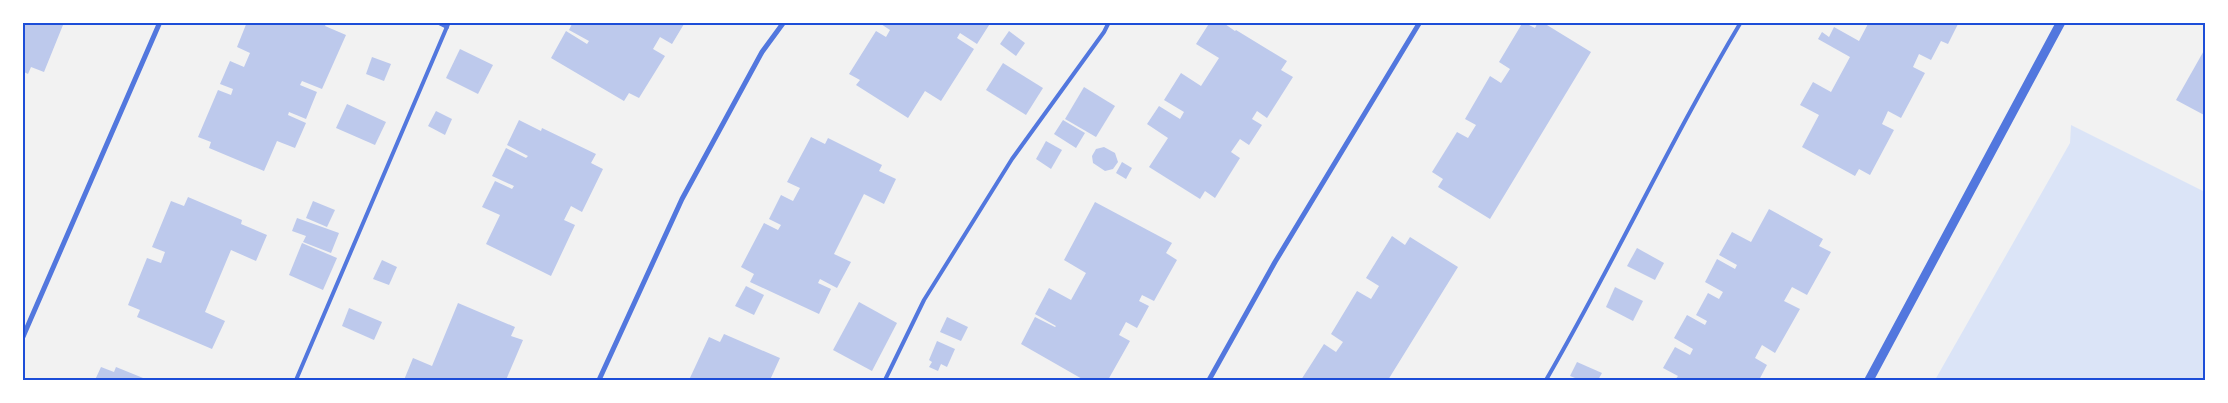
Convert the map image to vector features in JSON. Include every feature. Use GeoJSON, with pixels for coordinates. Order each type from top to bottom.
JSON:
{"type":"FeatureCollection","features":[{"type":"Feature","properties":{"kind":"street"},"geometry":{"type":"LineString","coordinates":[[22,339],[160,22]]}},
{"type":"Feature","properties":{"kind":"street"},"geometry":{"type":"LineString","coordinates":[[600,380],[682,199],[762,52],[784,22]]}},
{"type":"Feature","properties":{"kind":"street"},"geometry":{"type":"LineString","coordinates":[[1209,380],[1275,262],[1420,22]]}},
{"type":"Feature","properties":{"kind":"street"},"geometry":{"type":"LineString","coordinates":[[1869,380],[2060,22]]}},
{"type":"Feature","properties":{"kind":"lane"},"geometry":{"type":"LineString","coordinates":[[296,380],[448,25],[437,22]]}},
{"type":"Feature","properties":{"kind":"lane"},"geometry":{"type":"LineString","coordinates":[[885,380],[924,300],[1012,159],[1104,32],[1109,22]]}},
{"type":"Feature","properties":{"kind":"lane"},"geometry":{"type":"LineString","coordinates":[[1546,380],[1630,228],[1709,76],[1741,22]]}},
{"type":"Feature","properties":{"kind":"shaded area"},"geometry":{"type":"Polygon","coordinates":[[[2071,125],[2205,192],[2205,380],[1935,380],[2070,143],[2071,125]]]}},
{"type":"Feature","properties":{"kind":"building"},"geometry":{"type":"Polygon","coordinates":[[[22,22],[56,22],[63,25],[44,72],[31,67],[28,74],[22,71],[22,22]]]}},
{"type":"Feature","properties":{"kind":"building"},"geometry":{"type":"Polygon","coordinates":[[[247,22],[327,22],[325,26],[346,35],[322,89],[302,81],[300,85],[317,92],[306,119],[289,112],[288,115],[306,123],[295,148],[277,141],[264,171],[209,148],[211,142],[198,137],[218,90],[231,95],[233,89],[220,84],[230,61],[244,67],[250,53],[237,47],[247,22]]]}},
{"type":"Feature","properties":{"kind":"building"},"geometry":{"type":"Polygon","coordinates":[[[573,22],[682,22],[684,24],[672,44],[660,37],[653,49],[665,56],[639,98],[629,93],[624,101],[551,58],[566,31],[587,44],[589,41],[569,30],[573,22]]]}},
{"type":"Feature","properties":{"kind":"building"},"geometry":{"type":"Polygon","coordinates":[[[878,22],[991,22],[977,44],[960,33],[957,38],[974,49],[941,101],[925,91],[908,118],[856,85],[860,80],[849,74],[876,31],[886,37],[890,30],[878,22]]]}},
{"type":"Feature","properties":{"kind":"building"},"geometry":{"type":"Polygon","coordinates":[[[1210,22],[1222,22],[1287,61],[1281,70],[1293,77],[1267,118],[1257,111],[1252,119],[1262,125],[1249,145],[1240,139],[1231,152],[1240,158],[1215,198],[1205,191],[1200,199],[1149,167],[1168,138],[1147,124],[1159,106],[1180,119],[1184,112],[1164,100],[1181,73],[1201,86],[1219,58],[1196,44],[1210,22]]]}},
{"type":"Feature","properties":{"kind":"building"},"geometry":{"type":"Polygon","coordinates":[[[1523,22],[1535,28],[1538,22],[1542,22],[1591,52],[1490,219],[1438,187],[1443,179],[1432,172],[1457,132],[1468,138],[1476,125],[1465,119],[1490,76],[1501,83],[1510,69],[1499,62],[1523,22]]]}},
{"type":"Feature","properties":{"kind":"building"},"geometry":{"type":"Polygon","coordinates":[[[1869,22],[1959,22],[1948,44],[1941,41],[1931,60],[1919,54],[1913,67],[1925,73],[1901,118],[1888,111],[1882,124],[1894,130],[1870,175],[1859,169],[1855,176],[1802,147],[1819,115],[1800,105],[1813,82],[1831,92],[1850,57],[1818,39],[1822,32],[1829,37],[1834,27],[1859,41],[1869,22]]]}},
{"type":"Feature","properties":{"kind":"building"},"geometry":{"type":"Polygon","coordinates":[[[1009,31],[1025,43],[1016,56],[1000,44],[1009,31]]]}},
{"type":"Feature","properties":{"kind":"building"},"geometry":{"type":"Polygon","coordinates":[[[2206,47],[2206,116],[2176,100],[2206,47]]]}},
{"type":"Feature","properties":{"kind":"building"},"geometry":{"type":"Polygon","coordinates":[[[460,49],[493,65],[478,94],[446,78],[460,49]]]}},
{"type":"Feature","properties":{"kind":"building"},"geometry":{"type":"Polygon","coordinates":[[[372,57],[391,64],[384,81],[366,74],[372,57]]]}},
{"type":"Feature","properties":{"kind":"building"},"geometry":{"type":"Polygon","coordinates":[[[1003,63],[1043,88],[1026,115],[986,90],[1003,63]]]}},
{"type":"Feature","properties":{"kind":"building"},"geometry":{"type":"Polygon","coordinates":[[[1084,87],[1115,106],[1096,137],[1065,119],[1084,87]]]}},
{"type":"Feature","properties":{"kind":"building"},"geometry":{"type":"Polygon","coordinates":[[[347,104],[386,122],[375,145],[336,128],[347,104]]]}},
{"type":"Feature","properties":{"kind":"building"},"geometry":{"type":"Polygon","coordinates":[[[436,111],[452,119],[445,135],[428,126],[436,111]]]}},
{"type":"Feature","properties":{"kind":"building"},"geometry":{"type":"Polygon","coordinates":[[[519,120],[541,131],[542,128],[596,154],[591,163],[603,169],[582,212],[571,206],[564,220],[575,225],[551,276],[486,244],[500,215],[482,207],[495,181],[512,189],[514,186],[492,176],[506,148],[526,158],[528,156],[507,145],[519,120]]]}},
{"type":"Feature","properties":{"kind":"building"},"geometry":{"type":"Polygon","coordinates":[[[1063,120],[1085,133],[1076,148],[1054,134],[1063,120]]]}},
{"type":"Feature","properties":{"kind":"building"},"geometry":{"type":"Polygon","coordinates":[[[811,137],[825,144],[828,138],[882,165],[879,171],[896,179],[884,204],[864,194],[834,254],[851,262],[837,288],[820,279],[818,283],[831,289],[819,314],[750,282],[754,274],[741,267],[764,223],[778,230],[781,225],[769,219],[781,195],[793,201],[800,188],[787,182],[811,137]]]}},
{"type":"Feature","properties":{"kind":"building"},"geometry":{"type":"Polygon","coordinates":[[[1046,141],[1062,150],[1051,169],[1036,159],[1046,141]]]}},
{"type":"Feature","properties":{"kind":"building"},"geometry":{"type":"Polygon","coordinates":[[[1104,147],[1115,153],[1118,162],[1113,169],[1105,171],[1093,163],[1092,156],[1096,149],[1104,147]]]}},
{"type":"Feature","properties":{"kind":"building"},"geometry":{"type":"Polygon","coordinates":[[[1122,162],[1132,168],[1126,179],[1116,173],[1122,162]]]}},
{"type":"Feature","properties":{"kind":"building"},"geometry":{"type":"Polygon","coordinates":[[[188,197],[242,220],[241,224],[267,235],[256,261],[231,250],[205,312],[225,321],[212,349],[137,317],[140,310],[128,305],[147,258],[161,263],[165,252],[152,247],[171,201],[184,206],[188,197]]]}},
{"type":"Feature","properties":{"kind":"building"},"geometry":{"type":"Polygon","coordinates":[[[313,201],[335,210],[327,227],[306,218],[313,201]]]}},
{"type":"Feature","properties":{"kind":"building"},"geometry":{"type":"Polygon","coordinates":[[[1095,202],[1172,243],[1166,253],[1177,260],[1154,301],[1142,295],[1139,301],[1149,306],[1137,328],[1126,322],[1119,335],[1130,341],[1108,380],[1094,378],[1093,380],[1084,380],[1021,344],[1035,317],[1056,326],[1035,314],[1049,288],[1071,300],[1086,273],[1064,260],[1095,202]]]}},
{"type":"Feature","properties":{"kind":"building"},"geometry":{"type":"Polygon","coordinates":[[[1769,209],[1823,239],[1819,246],[1831,252],[1807,295],[1792,287],[1784,301],[1800,309],[1775,353],[1762,345],[1755,358],[1767,365],[1759,380],[1675,380],[1678,376],[1663,368],[1675,347],[1690,355],[1693,349],[1674,338],[1687,315],[1705,325],[1707,321],[1696,315],[1708,293],[1719,299],[1723,292],[1705,282],[1717,259],[1735,269],[1737,265],[1719,255],[1732,232],[1751,242],[1769,209]]]}},
{"type":"Feature","properties":{"kind":"building"},"geometry":{"type":"Polygon","coordinates":[[[297,218],[339,233],[331,253],[303,242],[306,236],[292,231],[297,218]]]}},
{"type":"Feature","properties":{"kind":"building"},"geometry":{"type":"Polygon","coordinates":[[[1392,236],[1405,245],[1410,237],[1458,267],[1388,380],[1301,380],[1324,344],[1336,352],[1343,342],[1331,334],[1357,291],[1371,299],[1379,286],[1366,278],[1392,236]]]}},
{"type":"Feature","properties":{"kind":"building"},"geometry":{"type":"Polygon","coordinates":[[[302,243],[337,258],[323,290],[289,275],[302,243]]]}},
{"type":"Feature","properties":{"kind":"building"},"geometry":{"type":"Polygon","coordinates":[[[1637,248],[1664,263],[1655,280],[1627,266],[1637,248]]]}},
{"type":"Feature","properties":{"kind":"building"},"geometry":{"type":"Polygon","coordinates":[[[382,260],[397,267],[389,285],[373,279],[382,260]]]}},
{"type":"Feature","properties":{"kind":"building"},"geometry":{"type":"Polygon","coordinates":[[[746,286],[764,295],[754,315],[735,306],[746,286]]]}},
{"type":"Feature","properties":{"kind":"building"},"geometry":{"type":"Polygon","coordinates":[[[1615,287],[1643,301],[1633,321],[1606,307],[1615,287]]]}},
{"type":"Feature","properties":{"kind":"building"},"geometry":{"type":"Polygon","coordinates":[[[859,302],[897,323],[872,371],[833,350],[859,302]]]}},
{"type":"Feature","properties":{"kind":"building"},"geometry":{"type":"Polygon","coordinates":[[[458,303],[515,327],[511,336],[523,340],[506,380],[404,380],[413,358],[432,366],[458,303]]]}},
{"type":"Feature","properties":{"kind":"building"},"geometry":{"type":"Polygon","coordinates":[[[349,308],[382,322],[374,340],[342,326],[349,308]]]}},
{"type":"Feature","properties":{"kind":"building"},"geometry":{"type":"Polygon","coordinates":[[[947,317],[968,327],[961,341],[940,332],[947,317]]]}},
{"type":"Feature","properties":{"kind":"building"},"geometry":{"type":"Polygon","coordinates":[[[724,334],[780,358],[770,380],[689,380],[709,337],[720,342],[724,334]]]}},
{"type":"Feature","properties":{"kind":"building"},"geometry":{"type":"Polygon","coordinates":[[[937,341],[955,349],[947,367],[941,364],[938,371],[929,367],[932,362],[929,360],[937,341]]]}},
{"type":"Feature","properties":{"kind":"building"},"geometry":{"type":"Polygon","coordinates":[[[1577,362],[1602,373],[1598,380],[1580,380],[1570,376],[1577,362]]]}},
{"type":"Feature","properties":{"kind":"building"},"geometry":{"type":"Polygon","coordinates":[[[101,367],[114,372],[116,367],[148,380],[95,380],[101,367]]]}}]}
